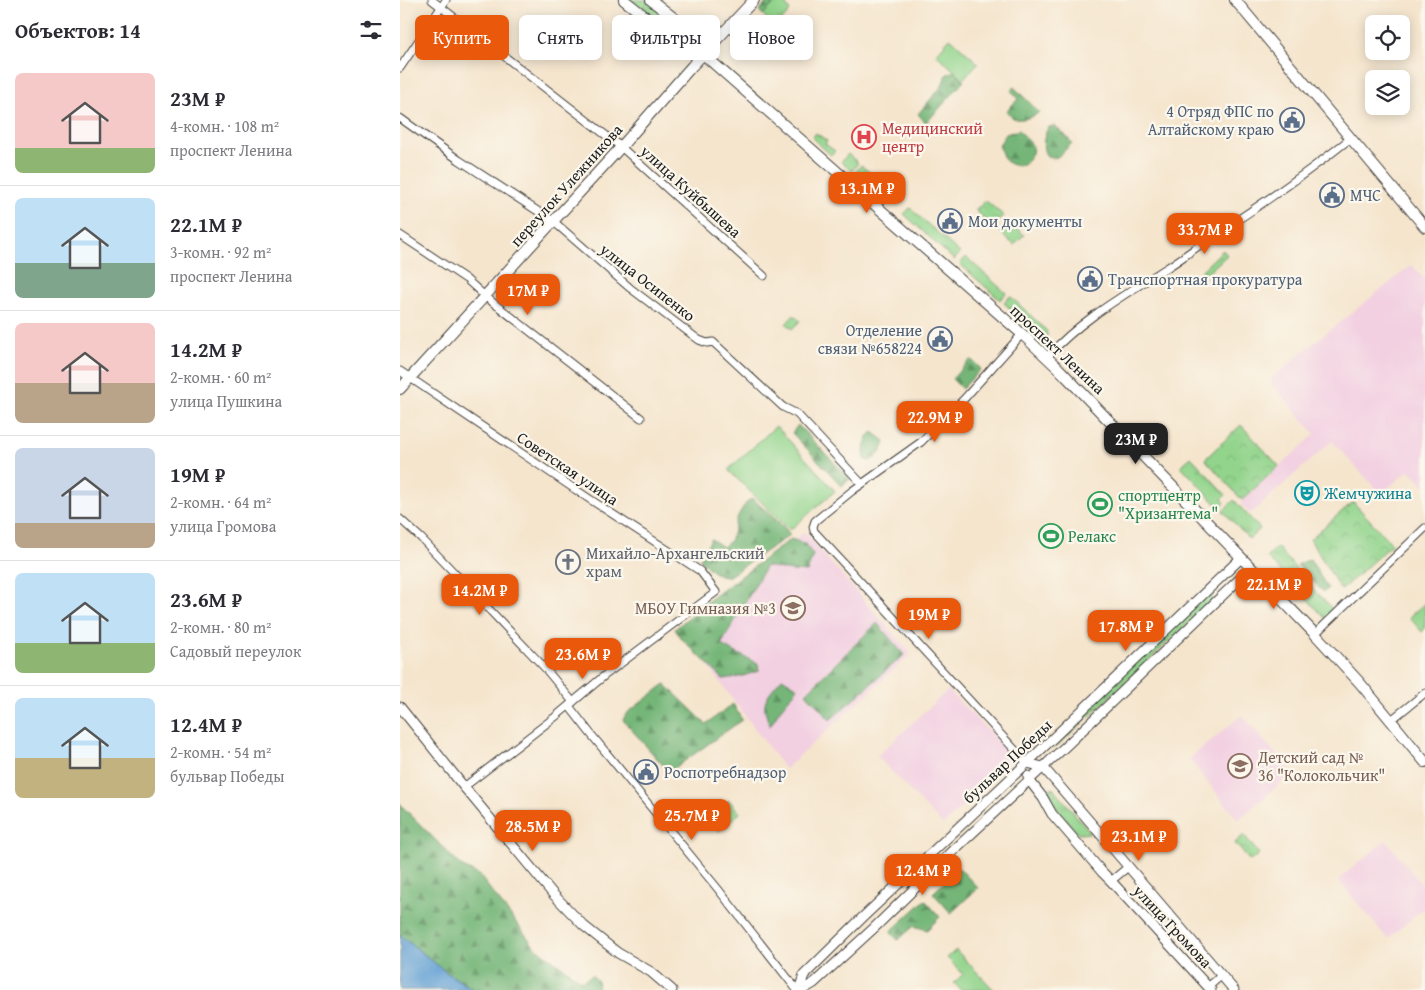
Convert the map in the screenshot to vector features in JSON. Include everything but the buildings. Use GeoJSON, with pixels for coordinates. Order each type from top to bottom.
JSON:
{"type":"FeatureCollection","features":[{"type":"Feature","properties":{"kind":"main road","name":"проспект Ленина"},"geometry":{"type":"LineString","coordinates":[[624,0],[643,15]]}},
{"type":"Feature","properties":{"kind":"main road","name":"проспект Ленина"},"geometry":{"type":"LineString","coordinates":[[651,0],[670,15]]}},
{"type":"Feature","properties":{"kind":"main road","name":"переулок Улежникова"},"geometry":{"type":"LineString","coordinates":[[720,36],[754,0]]}},
{"type":"Feature","properties":{"kind":"main road"},"geometry":{"type":"LineString","coordinates":[[1235,0],[1425,227]]}},
{"type":"Feature","properties":{"kind":"main road","name":"переулок Улежникова"},"geometry":{"type":"LineString","coordinates":[[400,389],[622,147],[698,60]]}},
{"type":"Feature","properties":{"kind":"main road","name":"проспект Ленина"},"geometry":{"type":"LineString","coordinates":[[710,60],[1022,334],[1099,409],[1315,634],[1360,683],[1425,762]]}},
{"type":"Feature","properties":{"kind":"street","name":"улица Куйбышева"},"geometry":{"type":"LineString","coordinates":[[432,0],[622,147],[764,276]]}},
{"type":"Feature","properties":{"kind":"street"},"geometry":{"type":"LineString","coordinates":[[400,68],[446,0]]}},
{"type":"Feature","properties":{"kind":"street","name":"улица Осипенко"},"geometry":{"type":"LineString","coordinates":[[400,118],[459,160],[553,221],[630,288],[699,340],[707,344],[713,342],[783,407],[797,414],[862,484]]}},
{"type":"Feature","properties":{"kind":"street"},"geometry":{"type":"LineString","coordinates":[[1046,357],[1070,334],[1122,296],[1256,209],[1318,165],[1351,138]]}},
{"type":"Feature","properties":{"kind":"street"},"geometry":{"type":"LineString","coordinates":[[400,236],[466,279],[486,297],[641,418]]}},
{"type":"Feature","properties":{"kind":"street"},"geometry":{"type":"LineString","coordinates":[[1022,334],[964,399],[921,442],[862,484],[815,522],[813,527],[814,531],[1027,763],[1043,767]]}},
{"type":"Feature","properties":{"kind":"street","name":"Советская улица"},"geometry":{"type":"LineString","coordinates":[[400,372],[700,571],[716,592],[604,676],[571,704]]}},
{"type":"Feature","properties":{"kind":"street"},"geometry":{"type":"LineString","coordinates":[[400,519],[421,538],[544,667],[590,733],[799,990]]}},
{"type":"Feature","properties":{"kind":"street"},"geometry":{"type":"LineString","coordinates":[[1315,634],[1425,528]]}},
{"type":"Feature","properties":{"kind":"street","name":"бульвар Победы"},"geometry":{"type":"LineString","coordinates":[[799,990],[806,973],[862,918],[1241,558]]}},
{"type":"Feature","properties":{"kind":"street","name":"бульвар Победы"},"geometry":{"type":"LineString","coordinates":[[799,990],[811,986],[872,930],[1251,568]]}},
{"type":"Feature","properties":{"kind":"street"},"geometry":{"type":"LineString","coordinates":[[1390,721],[1425,693]]}},
{"type":"Feature","properties":{"kind":"street"},"geometry":{"type":"LineString","coordinates":[[464,787],[571,704]]}},
{"type":"Feature","properties":{"kind":"street"},"geometry":{"type":"LineString","coordinates":[[400,707],[553,894],[584,926],[618,953],[651,972],[672,990]]}},
{"type":"Feature","properties":{"kind":"street"},"geometry":{"type":"LineString","coordinates":[[1027,763],[1029,780]]}},
{"type":"Feature","properties":{"kind":"street","name":"улица Громова"},"geometry":{"type":"LineString","coordinates":[[1043,767],[1234,990]]}},
{"type":"Feature","properties":{"kind":"street","name":"улица Громова"},"geometry":{"type":"LineString","coordinates":[[1029,780],[1043,798],[1052,814],[1102,872],[1210,988]]}},
{"type":"Feature","properties":{"kind":"street"},"geometry":{"type":"LineString","coordinates":[[1111,881],[1128,867]]}},
{"type":"Feature","properties":{"kind":"street"},"geometry":{"type":"LineString","coordinates":[[906,876],[916,886]]}},
{"type":"Feature","properties":{"kind":"street"},"geometry":{"type":"LineString","coordinates":[[862,918],[872,930]]}},
{"type":"Feature","properties":{"kind":"street"},"geometry":{"type":"LineString","coordinates":[[1210,988],[1222,975]]}},
{"type":"Feature","properties":{"kind":"shaded area"},"geometry":{"type":"Polygon","coordinates":[[[1412,265],[1425,280],[1425,486],[1409,470],[1381,494],[1332,441],[1250,514],[1240,503],[1315,434],[1269,381],[1412,265]]]}},
{"type":"Feature","properties":{"kind":"shaded area"},"geometry":{"type":"Polygon","coordinates":[[[804,532],[911,654],[785,769],[682,631],[804,532]]]}},
{"type":"Feature","properties":{"kind":"shaded area"},"geometry":{"type":"Polygon","coordinates":[[[948,690],[1014,757],[943,825],[877,756],[948,690]]]}},
{"type":"Feature","properties":{"kind":"shaded area","name":"Детский сад № 36 \"Колокольчик\""},"geometry":{"type":"Polygon","coordinates":[[[1242,715],[1292,773],[1238,820],[1189,759],[1242,715]]]}},
{"type":"Feature","properties":{"kind":"shaded area"},"geometry":{"type":"Polygon","coordinates":[[[1386,840],[1425,889],[1425,907],[1388,939],[1338,880],[1386,840]]]}},
{"type":"Feature","properties":{"kind":"green space"},"geometry":{"type":"Polygon","coordinates":[[[628,0],[647,0],[667,15],[647,15],[628,0]]]}},
{"type":"Feature","properties":{"kind":"green space"},"geometry":{"type":"Polygon","coordinates":[[[769,0],[777,0],[763,15],[759,11],[769,0]]]}},
{"type":"Feature","properties":{"kind":"green space"},"geometry":{"type":"Polygon","coordinates":[[[777,0],[783,0],[790,11],[786,15],[763,15],[777,0]]]}},
{"type":"Feature","properties":{"kind":"green space"},"geometry":{"type":"Polygon","coordinates":[[[950,38],[978,63],[963,79],[936,54],[950,38]]]}},
{"type":"Feature","properties":{"kind":"green space"},"geometry":{"type":"Polygon","coordinates":[[[954,71],[964,81],[926,123],[918,114],[942,86],[946,75],[954,71]]]}},
{"type":"Feature","properties":{"kind":"green space"},"geometry":{"type":"Polygon","coordinates":[[[1014,87],[1039,112],[1037,114],[1029,118],[1016,119],[1006,111],[1018,99],[1011,90],[1014,87]]]}},
{"type":"Feature","properties":{"kind":"green space"},"geometry":{"type":"Polygon","coordinates":[[[1054,126],[1072,143],[1059,156],[1051,158],[1045,152],[1044,142],[1049,127],[1054,126]]]}},
{"type":"Feature","properties":{"kind":"green space"},"geometry":{"type":"Polygon","coordinates":[[[1019,130],[1033,146],[1032,153],[1024,165],[1014,165],[1007,162],[999,145],[1006,134],[1019,130]]]}},
{"type":"Feature","properties":{"kind":"green space"},"geometry":{"type":"Polygon","coordinates":[[[816,133],[827,141],[825,144],[835,151],[831,155],[812,138],[816,133]]]}},
{"type":"Feature","properties":{"kind":"green space"},"geometry":{"type":"Polygon","coordinates":[[[848,154],[858,163],[852,171],[841,162],[848,154]]]}},
{"type":"Feature","properties":{"kind":"green space"},"geometry":{"type":"Polygon","coordinates":[[[861,165],[898,198],[893,204],[856,171],[861,165]]]}},
{"type":"Feature","properties":{"kind":"green space"},"geometry":{"type":"Polygon","coordinates":[[[986,201],[1004,216],[992,226],[975,210],[986,201]]]}},
{"type":"Feature","properties":{"kind":"green space"},"geometry":{"type":"Polygon","coordinates":[[[910,208],[960,253],[954,260],[904,214],[910,208]]]}},
{"type":"Feature","properties":{"kind":"green space"},"geometry":{"type":"Polygon","coordinates":[[[1009,221],[1024,235],[1014,245],[999,231],[1009,221]]]}},
{"type":"Feature","properties":{"kind":"green space"},"geometry":{"type":"Polygon","coordinates":[[[1223,250],[1227,255],[1202,278],[1198,274],[1223,250]]]}},
{"type":"Feature","properties":{"kind":"green space"},"geometry":{"type":"Polygon","coordinates":[[[966,257],[1006,293],[1000,300],[960,264],[966,257]]]}},
{"type":"Feature","properties":{"kind":"green space"},"geometry":{"type":"Polygon","coordinates":[[[1010,296],[1047,331],[1048,335],[1043,340],[1004,303],[1010,296]]]}},
{"type":"Feature","properties":{"kind":"green space"},"geometry":{"type":"Polygon","coordinates":[[[794,315],[800,321],[792,329],[786,324],[794,315]]]}},
{"type":"Feature","properties":{"kind":"green space"},"geometry":{"type":"Polygon","coordinates":[[[971,359],[981,369],[962,389],[952,379],[971,359]]]}},
{"type":"Feature","properties":{"kind":"green space"},"geometry":{"type":"Polygon","coordinates":[[[798,425],[850,479],[842,486],[792,433],[798,425]]]}},
{"type":"Feature","properties":{"kind":"green space"},"geometry":{"type":"Polygon","coordinates":[[[1241,425],[1279,466],[1242,500],[1205,459],[1241,425]]]}},
{"type":"Feature","properties":{"kind":"green space"},"geometry":{"type":"Polygon","coordinates":[[[776,426],[835,491],[790,530],[728,470],[776,426]]]}},
{"type":"Feature","properties":{"kind":"green space"},"geometry":{"type":"Polygon","coordinates":[[[873,432],[885,441],[880,453],[870,461],[865,460],[864,448],[866,441],[873,432]]]}},
{"type":"Feature","properties":{"kind":"green space"},"geometry":{"type":"Polygon","coordinates":[[[1191,457],[1226,495],[1222,499],[1225,503],[1220,508],[1181,466],[1191,457]]]}},
{"type":"Feature","properties":{"kind":"green space"},"geometry":{"type":"Polygon","coordinates":[[[753,499],[785,528],[790,535],[729,576],[716,573],[709,569],[700,559],[711,539],[723,547],[727,544],[732,537],[739,513],[749,500],[753,499]]]}},
{"type":"Feature","properties":{"kind":"green space"},"geometry":{"type":"Polygon","coordinates":[[[1234,500],[1260,529],[1249,539],[1223,511],[1234,500]]]}},
{"type":"Feature","properties":{"kind":"green space"},"geometry":{"type":"Polygon","coordinates":[[[1353,502],[1392,544],[1341,590],[1310,539],[1353,502]]]}},
{"type":"Feature","properties":{"kind":"green space"},"geometry":{"type":"Polygon","coordinates":[[[791,539],[805,544],[813,555],[807,572],[766,566],[721,645],[758,664],[759,671],[739,677],[723,679],[681,638],[675,629],[708,601],[791,539]]]}},
{"type":"Feature","properties":{"kind":"green space"},"geometry":{"type":"Polygon","coordinates":[[[1277,547],[1312,589],[1330,606],[1333,611],[1325,618],[1267,557],[1277,547]]]}},
{"type":"Feature","properties":{"kind":"green space"},"geometry":{"type":"Polygon","coordinates":[[[1310,559],[1328,589],[1323,592],[1297,565],[1310,559]]]}},
{"type":"Feature","properties":{"kind":"green space"},"geometry":{"type":"Polygon","coordinates":[[[1209,593],[1214,599],[1056,747],[1050,747],[1049,744],[1209,593]]]}},
{"type":"Feature","properties":{"kind":"green space"},"geometry":{"type":"Polygon","coordinates":[[[1425,603],[1425,629],[1422,632],[1409,617],[1425,603]]]}},
{"type":"Feature","properties":{"kind":"green space"},"geometry":{"type":"Polygon","coordinates":[[[877,623],[904,655],[830,720],[806,693],[877,623]]]}},
{"type":"Feature","properties":{"kind":"green space"},"geometry":{"type":"Polygon","coordinates":[[[782,678],[798,688],[779,711],[770,726],[765,711],[766,700],[782,678]]]}},
{"type":"Feature","properties":{"kind":"green space"},"geometry":{"type":"Polygon","coordinates":[[[665,684],[706,724],[733,704],[742,720],[669,772],[623,720],[626,714],[665,684]]]}},
{"type":"Feature","properties":{"kind":"green space"},"geometry":{"type":"Polygon","coordinates":[[[1051,788],[1054,789],[1091,833],[1078,834],[1048,797],[1047,793],[1051,788]]]}},
{"type":"Feature","properties":{"kind":"green space"},"geometry":{"type":"Polygon","coordinates":[[[729,800],[740,813],[719,831],[708,817],[729,800]]]}},
{"type":"Feature","properties":{"kind":"green space"},"geometry":{"type":"Polygon","coordinates":[[[400,804],[461,866],[479,875],[535,947],[582,981],[592,975],[598,981],[597,990],[474,990],[446,972],[400,935],[400,804]]]}},
{"type":"Feature","properties":{"kind":"green space"},"geometry":{"type":"Polygon","coordinates":[[[1244,835],[1259,854],[1250,861],[1235,843],[1244,835]]]}},
{"type":"Feature","properties":{"kind":"green space"},"geometry":{"type":"Polygon","coordinates":[[[959,868],[978,888],[951,913],[933,893],[959,868]]]}},
{"type":"Feature","properties":{"kind":"green space"},"geometry":{"type":"Polygon","coordinates":[[[925,900],[940,917],[927,930],[914,926],[898,940],[890,932],[925,900]]]}},
{"type":"Feature","properties":{"kind":"green space"},"geometry":{"type":"Polygon","coordinates":[[[956,950],[994,990],[961,990],[954,983],[963,974],[947,958],[956,950]]]}},
{"type":"Feature","properties":{"kind":"water"},"geometry":{"type":"Polygon","coordinates":[[[400,935],[446,972],[474,990],[400,990],[400,935]]]}},
{"type":"Feature","properties":{"kind":"place","name":"4 Отряд ФПС по Алтайскому краю"},"geometry":{"type":"Point","coordinates":[1292,120]}},
{"type":"Feature","properties":{"kind":"place","name":"Медицинский центр"},"geometry":{"type":"Point","coordinates":[864,137]}},
{"type":"Feature","properties":{"kind":"place","name":"МЧС"},"geometry":{"type":"Point","coordinates":[1332,195]}},
{"type":"Feature","properties":{"kind":"place","name":"Мои документы"},"geometry":{"type":"Point","coordinates":[950,221]}},
{"type":"Feature","properties":{"kind":"place","name":"Транспортная прокуратура"},"geometry":{"type":"Point","coordinates":[1090,279]}},
{"type":"Feature","properties":{"kind":"place","name":"Отделение связи №658224"},"geometry":{"type":"Point","coordinates":[940,339]}},
{"type":"Feature","properties":{"kind":"place","name":"Жемчужина"},"geometry":{"type":"Point","coordinates":[1307,493]}},
{"type":"Feature","properties":{"kind":"place","name":"спортцентр \"Хризантема\""},"geometry":{"type":"Point","coordinates":[1100,504]}},
{"type":"Feature","properties":{"kind":"place","name":"Релакс"},"geometry":{"type":"Point","coordinates":[1051,536]}},
{"type":"Feature","properties":{"kind":"place","name":"Михайло-Архангельский храм"},"geometry":{"type":"Point","coordinates":[568,562]}},
{"type":"Feature","properties":{"kind":"place","name":"МБОУ Гимназия №3"},"geometry":{"type":"Point","coordinates":[793,608]}},
{"type":"Feature","properties":{"kind":"place","name":"Детский сад № 36 \"Колокольчик\""},"geometry":{"type":"Point","coordinates":[1240,766]}},
{"type":"Feature","properties":{"kind":"place","name":"Роспотребнадзор"},"geometry":{"type":"Point","coordinates":[646,772]}}]}
